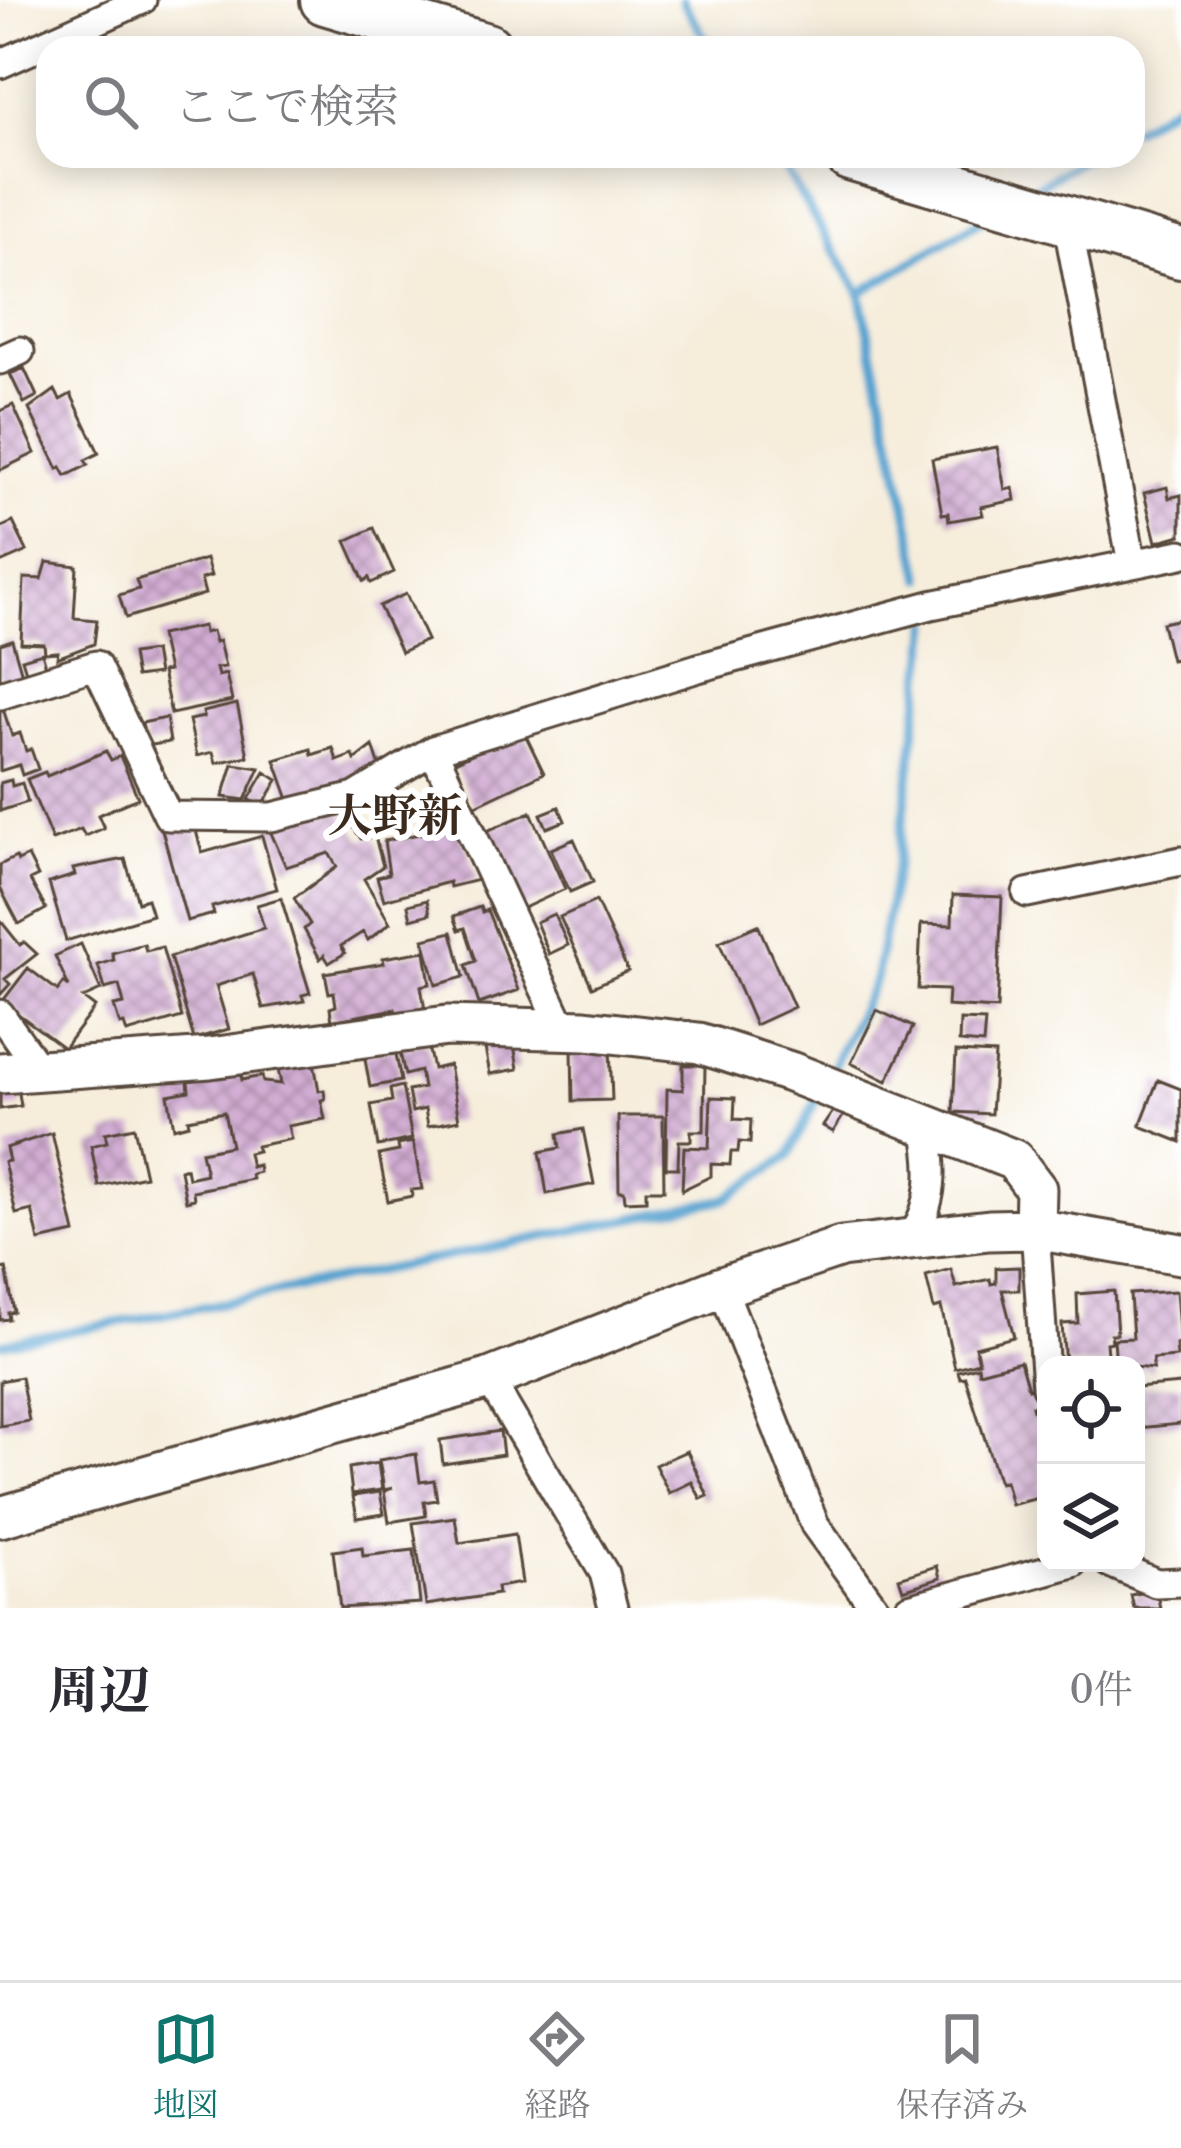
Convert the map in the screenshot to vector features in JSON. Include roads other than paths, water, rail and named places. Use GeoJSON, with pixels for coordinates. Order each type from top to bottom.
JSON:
{"type":"FeatureCollection","features":[{"type":"Feature","properties":{"kind":"highway"},"geometry":{"type":"LineString","coordinates":[[326,0],[447,36]]}},
{"type":"Feature","properties":{"kind":"highway"},"geometry":{"type":"LineString","coordinates":[[891,168],[1181,254]]}},
{"type":"Feature","properties":{"kind":"street"},"geometry":{"type":"LineString","coordinates":[[62,36],[142,0]]}},
{"type":"Feature","properties":{"kind":"street"},"geometry":{"type":"LineString","coordinates":[[0,64],[36,48]]}},
{"type":"Feature","properties":{"kind":"street"},"geometry":{"type":"LineString","coordinates":[[1067,220],[1132,563]]}},
{"type":"Feature","properties":{"kind":"street"},"geometry":{"type":"LineString","coordinates":[[0,695],[96,665],[167,816],[272,817],[355,797],[433,750],[698,668],[931,605],[1181,554]]}},
{"type":"Feature","properties":{"kind":"street"},"geometry":{"type":"LineString","coordinates":[[433,750],[563,1029]]}},
{"type":"Feature","properties":{"kind":"street"},"geometry":{"type":"LineString","coordinates":[[1027,893],[1181,861]]}},
{"type":"Feature","properties":{"kind":"street"},"geometry":{"type":"LineString","coordinates":[[0,1014],[41,1072]]}},
{"type":"Feature","properties":{"kind":"street"},"geometry":{"type":"LineString","coordinates":[[0,1073],[210,1058],[447,1026],[563,1029],[699,1043],[790,1072],[1015,1160],[1036,1189],[1044,1356]]}},
{"type":"Feature","properties":{"kind":"street"},"geometry":{"type":"LineString","coordinates":[[911,1239],[925,1217],[933,1177],[926,1126]]}},
{"type":"Feature","properties":{"kind":"street"},"geometry":{"type":"LineString","coordinates":[[0,1516],[489,1378],[722,1287],[841,1247],[1035,1229],[1181,1254]]}},
{"type":"Feature","properties":{"kind":"street"},"geometry":{"type":"LineString","coordinates":[[722,1287],[814,1525],[875,1608]]}},
{"type":"Feature","properties":{"kind":"street"},"geometry":{"type":"LineString","coordinates":[[489,1378],[604,1573],[613,1608]]}},
{"type":"Feature","properties":{"kind":"street"},"geometry":{"type":"LineString","coordinates":[[909,1608],[1040,1572]]}},
{"type":"Feature","properties":{"kind":"street"},"geometry":{"type":"LineString","coordinates":[[1131,1572],[1156,1583],[1181,1582]]}},
{"type":"Feature","properties":{"kind":"waterway"},"geometry":{"type":"LineString","coordinates":[[682,0],[704,36]]}},
{"type":"Feature","properties":{"kind":"waterway"},"geometry":{"type":"LineString","coordinates":[[1145,122],[1181,100]]}},
{"type":"Feature","properties":{"kind":"waterway"},"geometry":{"type":"LineString","coordinates":[[784,168],[860,293],[922,579]]}},
{"type":"Feature","properties":{"kind":"waterway"},"geometry":{"type":"LineString","coordinates":[[1031,190],[1068,168]]}},
{"type":"Feature","properties":{"kind":"waterway"},"geometry":{"type":"LineString","coordinates":[[860,293],[991,214]]}},
{"type":"Feature","properties":{"kind":"waterway"},"geometry":{"type":"LineString","coordinates":[[828,1077],[875,980],[898,858],[930,624]]}},
{"type":"Feature","properties":{"kind":"waterway"},"geometry":{"type":"LineString","coordinates":[[0,1344],[726,1199],[789,1156],[820,1092]]}},
{"type":"Feature","properties":{"kind":"district","name":"大野新"},"geometry":{"type":"Point","coordinates":[395,815]}}]}
